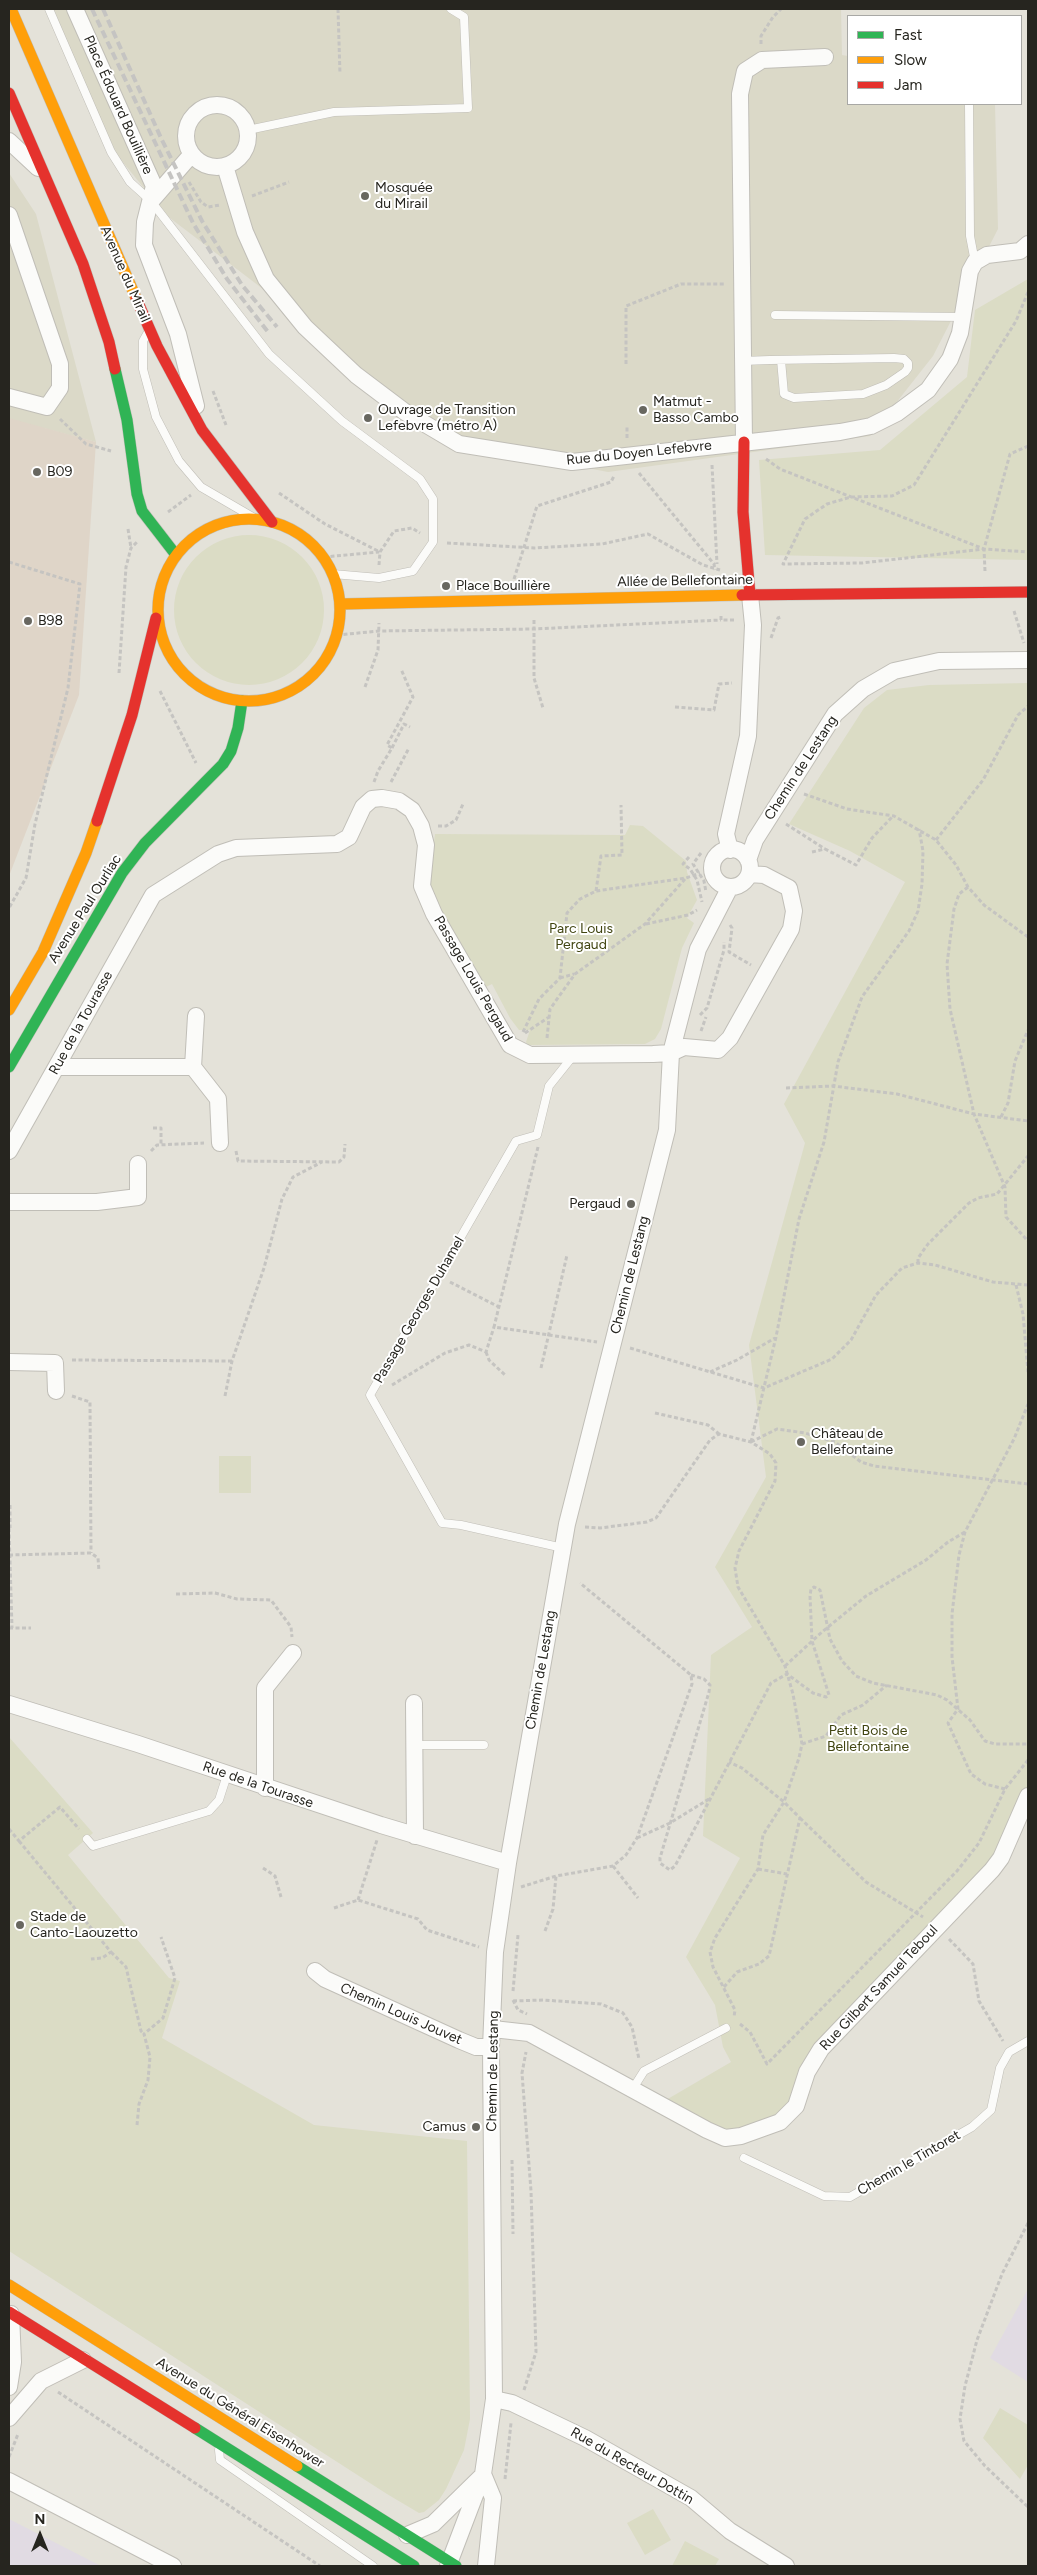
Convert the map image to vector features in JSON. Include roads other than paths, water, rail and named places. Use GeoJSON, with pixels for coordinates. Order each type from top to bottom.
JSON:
{"type":"FeatureCollection","features":[{"type":"Feature","properties":{"kind":"main road","name":"Avenue du Mirail"},"geometry":{"type":"LineString","coordinates":[[10,9],[149,330],[202,430],[229,468],[256,498],[272,522]]}},
{"type":"Feature","properties":{"kind":"main road"},"geometry":{"type":"LineString","coordinates":[[9,93],[83,264],[110,342],[126,420],[137,494],[142,511],[176,555]]}},
{"type":"Feature","properties":{"kind":"main road"},"geometry":{"type":"LineString","coordinates":[[744,442],[743,512],[750,595]]}},
{"type":"Feature","properties":{"kind":"main road"},"geometry":{"type":"LineString","coordinates":[[256,519],[272,522],[298,533],[310,541],[324,557],[334,574],[342,604],[337,635],[326,660],[302,684],[284,694],[264,700],[242,701],[209,692],[187,677],[173,661],[165,645],[158,612],[161,587],[176,555],[192,539],[209,528],[224,522],[256,519]]}},
{"type":"Feature","properties":{"kind":"main road","name":"Allée de Bellefontaine"},"geometry":{"type":"LineString","coordinates":[[342,604],[750,595],[1028,592]]}},
{"type":"Feature","properties":{"kind":"main road","name":"Avenue Paul Ourliac"},"geometry":{"type":"LineString","coordinates":[[9,1010],[43,952],[86,853],[132,715],[158,612]]}},
{"type":"Feature","properties":{"kind":"main road","name":"Avenue Paul Ourliac"},"geometry":{"type":"LineString","coordinates":[[9,1067],[122,873],[145,843],[223,764],[231,751],[236,735],[242,701]]}},
{"type":"Feature","properties":{"kind":"main road","name":"Avenue du Général Eisenhower"},"geometry":{"type":"LineString","coordinates":[[9,2285],[407,2535],[451,2565]]}},
{"type":"Feature","properties":{"kind":"main road"},"geometry":{"type":"LineString","coordinates":[[10,2313],[414,2566]]}},
{"type":"Feature","properties":{"kind":"street","name":"Place Édouard Bouillière"},"geometry":{"type":"LineString","coordinates":[[75,9],[154,186],[151,201]]}},
{"type":"Feature","properties":{"kind":"street"},"geometry":{"type":"LineString","coordinates":[[744,442],[740,94],[745,71],[760,62],[825,57]]}},
{"type":"Feature","properties":{"kind":"street"},"geometry":{"type":"LineString","coordinates":[[218,104],[229,106],[242,116],[248,130],[246,148],[234,162],[225,166],[207,166],[192,155],[187,147],[186,128],[195,112],[203,107],[218,104]]}},
{"type":"Feature","properties":{"kind":"street"},"geometry":{"type":"LineString","coordinates":[[9,141],[44,173]]}},
{"type":"Feature","properties":{"kind":"street","name":"Place Édouard Bouillière"},"geometry":{"type":"LineString","coordinates":[[151,201],[192,155]]}},
{"type":"Feature","properties":{"kind":"street","name":"Rue du Doyen Lefebvre"},"geometry":{"type":"LineString","coordinates":[[225,166],[245,232],[266,279],[305,327],[356,375],[405,412],[459,444],[572,462],[840,432],[871,426],[897,412],[928,390],[950,360],[963,316],[970,271],[975,262]]}},
{"type":"Feature","properties":{"kind":"street"},"geometry":{"type":"LineString","coordinates":[[151,201],[145,222],[144,245],[178,334],[202,430]]}},
{"type":"Feature","properties":{"kind":"street"},"geometry":{"type":"LineString","coordinates":[[9,215],[60,364],[60,388],[46,407],[9,397]]}},
{"type":"Feature","properties":{"kind":"street"},"geometry":{"type":"LineString","coordinates":[[975,262],[987,255],[1020,251],[1028,244]]}},
{"type":"Feature","properties":{"kind":"street"},"geometry":{"type":"LineString","coordinates":[[730,850],[726,834],[748,736],[753,625],[750,595]]}},
{"type":"Feature","properties":{"kind":"street","name":"Chemin de Lestang"},"geometry":{"type":"LineString","coordinates":[[748,867],[755,840],[835,714],[863,689],[894,670],[939,661],[1027,653]]}},
{"type":"Feature","properties":{"kind":"street","name":"Passage Louis Pergaud"},"geometry":{"type":"LineString","coordinates":[[153,895],[218,854],[236,848],[337,844],[349,837],[363,807],[386,791],[412,810],[421,826],[426,845],[422,886],[434,914],[510,1045],[530,1055],[671,1053],[684,1047],[718,1050],[730,1038],[791,929],[794,912],[793,899],[789,888],[748,867]]}},
{"type":"Feature","properties":{"kind":"street"},"geometry":{"type":"LineString","coordinates":[[730,850],[738,851],[748,867],[742,884],[730,887],[717,881],[712,868],[716,857],[730,850]]}},
{"type":"Feature","properties":{"kind":"street","name":"Chemin de Lestang"},"geometry":{"type":"LineString","coordinates":[[451,2565],[483,2474],[494,2398],[491,2047],[495,1952],[508,1863],[567,1524],[621,1346],[667,1130],[671,1053],[698,949],[730,887]]}},
{"type":"Feature","properties":{"kind":"street","name":"Rue de la Tourasse"},"geometry":{"type":"LineString","coordinates":[[9,1151],[153,895]]}},
{"type":"Feature","properties":{"kind":"street"},"geometry":{"type":"LineString","coordinates":[[196,1016],[193,1068],[218,1099],[220,1143]]}},
{"type":"Feature","properties":{"kind":"street"},"geometry":{"type":"LineString","coordinates":[[57,1068],[193,1068]]}},
{"type":"Feature","properties":{"kind":"street"},"geometry":{"type":"LineString","coordinates":[[9,1202],[96,1202],[138,1197],[138,1164]]}},
{"type":"Feature","properties":{"kind":"street"},"geometry":{"type":"LineString","coordinates":[[9,1362],[55,1363],[56,1391]]}},
{"type":"Feature","properties":{"kind":"street"},"geometry":{"type":"LineString","coordinates":[[265,1788],[265,1688],[293,1653]]}},
{"type":"Feature","properties":{"kind":"street"},"geometry":{"type":"LineString","coordinates":[[414,1703],[415,1836]]}},
{"type":"Feature","properties":{"kind":"street","name":"Rue de la Tourasse"},"geometry":{"type":"LineString","coordinates":[[9,1704],[138,1744],[381,1826],[508,1863]]}},
{"type":"Feature","properties":{"kind":"street","name":"Rue Gilbert Samuel Teboul"},"geometry":{"type":"LineString","coordinates":[[492,2029],[528,2039],[725,2138],[741,2136],[780,2122],[796,2106],[807,2072],[821,2049],[992,1870],[1001,1858],[1028,1796]]}},
{"type":"Feature","properties":{"kind":"street","name":"Chemin Louis Jouvet"},"geometry":{"type":"LineString","coordinates":[[315,1971],[325,1979],[459,2040],[476,2047],[491,2047]]}},
{"type":"Feature","properties":{"kind":"street"},"geometry":{"type":"LineString","coordinates":[[9,2387],[13,2362],[10,2313]]}},
{"type":"Feature","properties":{"kind":"street"},"geometry":{"type":"LineString","coordinates":[[9,2418],[41,2381],[83,2360]]}},
{"type":"Feature","properties":{"kind":"street","name":"Rue du Recteur Dottin"},"geometry":{"type":"LineString","coordinates":[[494,2398],[512,2403],[585,2438],[683,2494],[730,2531],[786,2566]]}},
{"type":"Feature","properties":{"kind":"street"},"geometry":{"type":"LineString","coordinates":[[407,2535],[433,2524],[483,2474],[493,2498],[486,2566]]}},
{"type":"Feature","properties":{"kind":"street"},"geometry":{"type":"LineString","coordinates":[[9,2481],[173,2566]]}},
{"type":"Feature","properties":{"kind":"lane"},"geometry":{"type":"LineString","coordinates":[[49,9],[111,152],[130,182],[151,201],[269,354],[342,420],[420,479],[433,499],[434,542],[413,571],[379,578],[334,574]]}},
{"type":"Feature","properties":{"kind":"lane"},"geometry":{"type":"LineString","coordinates":[[248,130],[334,112],[468,108],[464,17],[451,9]]}},
{"type":"Feature","properties":{"kind":"lane"},"geometry":{"type":"LineString","coordinates":[[969,105],[970,236],[975,262]]}},
{"type":"Feature","properties":{"kind":"lane"},"geometry":{"type":"LineString","coordinates":[[775,314],[963,316]]}},
{"type":"Feature","properties":{"kind":"lane"},"geometry":{"type":"LineString","coordinates":[[149,330],[143,341],[143,369],[156,417],[179,462],[201,487],[256,519]]}},
{"type":"Feature","properties":{"kind":"lane"},"geometry":{"type":"LineString","coordinates":[[742,361],[781,360],[894,358],[904,360],[908,363],[908,368],[886,385],[863,394],[794,398],[784,394],[781,360]]}},
{"type":"Feature","properties":{"kind":"lane","name":"Passage Georges Duhamel"},"geometry":{"type":"LineString","coordinates":[[563,1548],[461,1525],[442,1523],[370,1395],[516,1141],[537,1135],[549,1086],[574,1055]]}},
{"type":"Feature","properties":{"kind":"lane"},"geometry":{"type":"LineString","coordinates":[[415,1745],[484,1745]]}},
{"type":"Feature","properties":{"kind":"lane"},"geometry":{"type":"LineString","coordinates":[[86,1838],[93,1846],[209,1811],[219,1800],[227,1775]]}},
{"type":"Feature","properties":{"kind":"lane"},"geometry":{"type":"LineString","coordinates":[[632,2090],[644,2071],[726,2028]]}},
{"type":"Feature","properties":{"kind":"lane","name":"Chemin le Tintoret"},"geometry":{"type":"LineString","coordinates":[[744,2158],[824,2196],[850,2197],[972,2127],[991,2110],[1000,2068],[1009,2052],[1028,2041]]}},
{"type":"Feature","properties":{"kind":"lane"},"geometry":{"type":"LineString","coordinates":[[218,2443],[220,2460],[373,2566]]}},
{"type":"Feature","properties":{"kind":"railway"},"geometry":{"type":"LineString","coordinates":[[92,9],[193,223],[227,279],[268,332]]}},
{"type":"Feature","properties":{"kind":"railway"},"geometry":{"type":"LineString","coordinates":[[103,9],[161,138],[202,221],[242,285],[277,327]]}},
{"type":"Feature","properties":{"kind":"place","name":"Mosquée du Mirail"},"geometry":{"type":"Point","coordinates":[365,196]}},
{"type":"Feature","properties":{"kind":"place","name":"Matmut - Basso Cambo"},"geometry":{"type":"Point","coordinates":[643,410]}},
{"type":"Feature","properties":{"kind":"place","name":"Ouvrage de Transition Lefebvre (métro A)"},"geometry":{"type":"Point","coordinates":[368,418]}},
{"type":"Feature","properties":{"kind":"place","name":"B09"},"geometry":{"type":"Point","coordinates":[37,472]}},
{"type":"Feature","properties":{"kind":"place","name":"Place Bouillière"},"geometry":{"type":"Point","coordinates":[446,586]}},
{"type":"Feature","properties":{"kind":"place","name":"B98"},"geometry":{"type":"Point","coordinates":[28,621]}},
{"type":"Feature","properties":{"kind":"place","name":"Pergaud"},"geometry":{"type":"Point","coordinates":[631,1204]}},
{"type":"Feature","properties":{"kind":"place","name":"Château de Bellefontaine"},"geometry":{"type":"Point","coordinates":[801,1442]}},
{"type":"Feature","properties":{"kind":"place","name":"Stade de Canto-Laouzetto"},"geometry":{"type":"Point","coordinates":[20,1925]}},
{"type":"Feature","properties":{"kind":"place","name":"Camus"},"geometry":{"type":"Point","coordinates":[476,2127]}},
{"type":"Feature","properties":{"kind":"park label","name":"Parc Louis Pergaud"},"geometry":{"type":"Point","coordinates":[581,938]}},
{"type":"Feature","properties":{"kind":"park label","name":"Petit Bois de Bellefontaine"},"geometry":{"type":"Point","coordinates":[868,1739]}}]}
